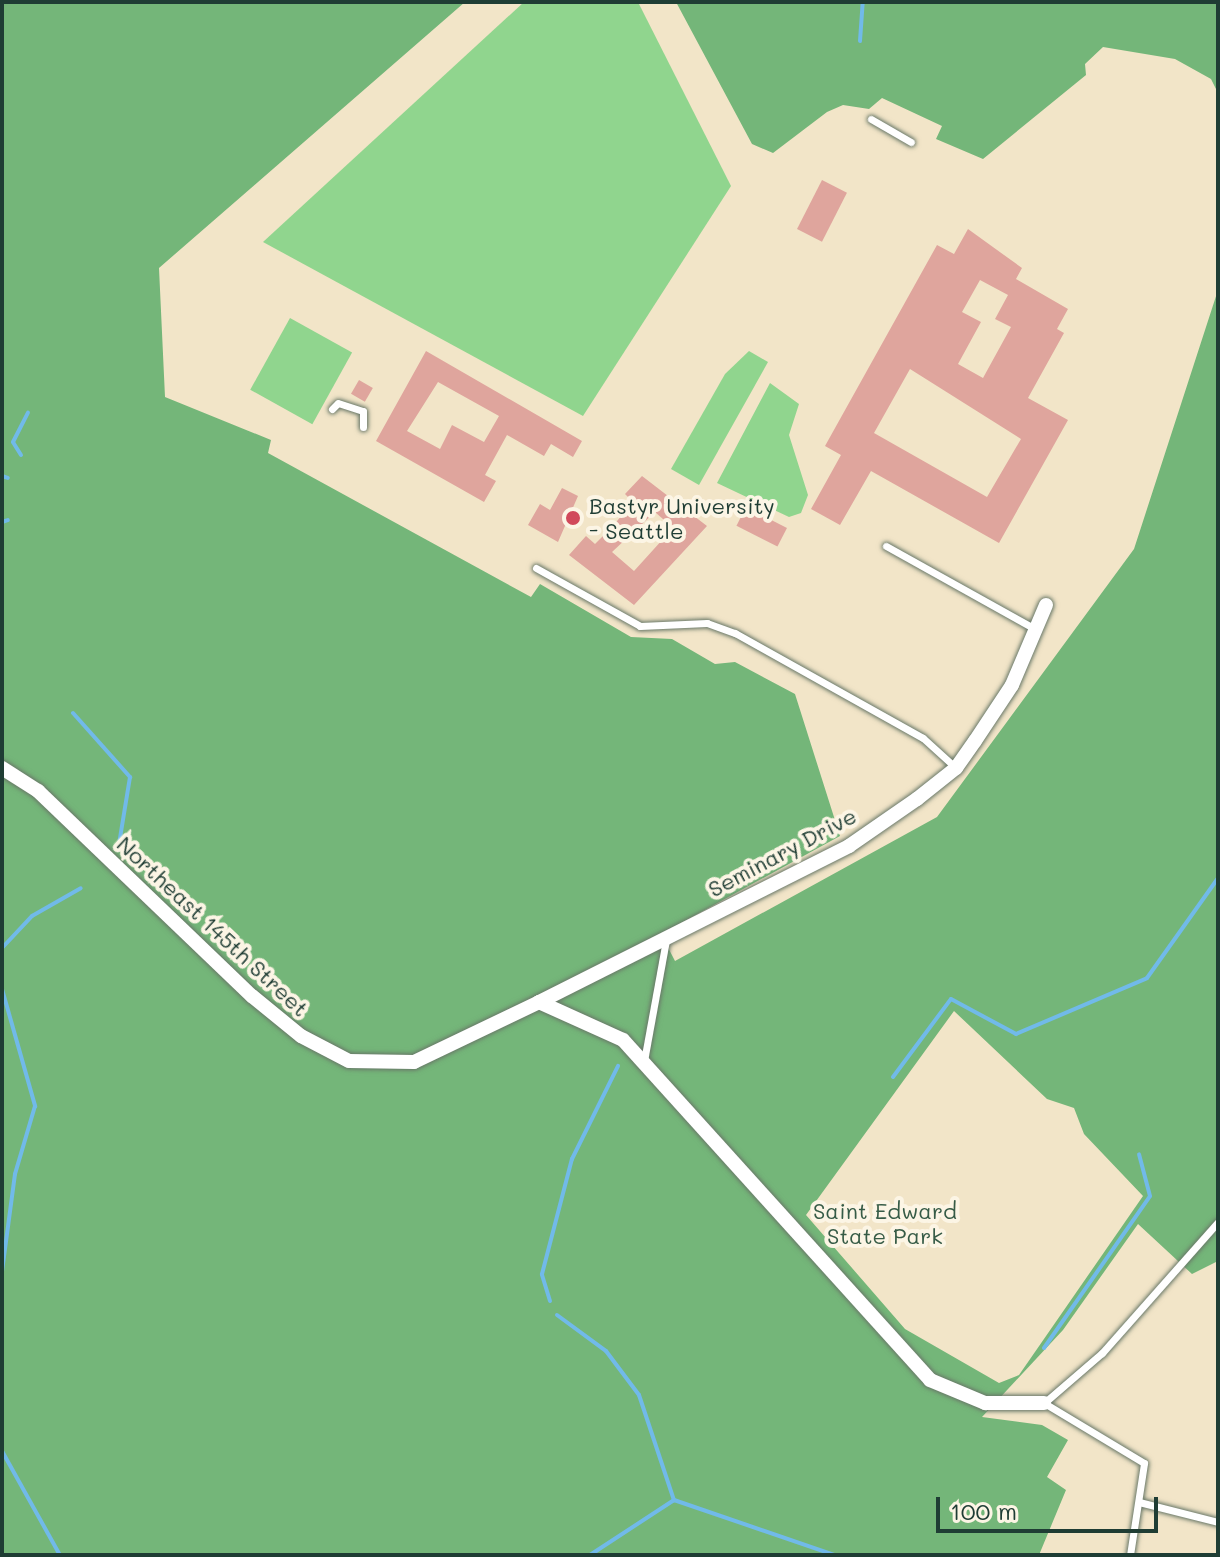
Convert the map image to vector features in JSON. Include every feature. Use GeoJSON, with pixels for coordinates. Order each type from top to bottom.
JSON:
{"type":"FeatureCollection","features":[{"type":"Feature","properties":{"kind":"street","name":"Seminary Drive"},"geometry":{"type":"LineString","coordinates":[[539,1002],[849,846],[956,768],[1012,685],[1046,605]]}},
{"type":"Feature","properties":{"kind":"street","name":"Northeast 145th Street"},"geometry":{"type":"LineString","coordinates":[[2,768],[38,791],[252,996],[301,1036],[349,1061],[414,1062],[539,1002]]}},
{"type":"Feature","properties":{"kind":"street"},"geometry":{"type":"LineString","coordinates":[[539,1002],[596,1025],[644,1061],[721,1157],[930,1380],[985,1403],[1044,1403]]}},
{"type":"Feature","properties":{"kind":"lane"},"geometry":{"type":"LineString","coordinates":[[871,119],[911,142]]}},
{"type":"Feature","properties":{"kind":"lane"},"geometry":{"type":"LineString","coordinates":[[332,409],[338,403],[363,411],[363,427]]}},
{"type":"Feature","properties":{"kind":"lane"},"geometry":{"type":"LineString","coordinates":[[886,546],[1035,629]]}},
{"type":"Feature","properties":{"kind":"lane"},"geometry":{"type":"LineString","coordinates":[[536,568],[640,626],[707,623],[735,633],[923,738],[956,768]]}},
{"type":"Feature","properties":{"kind":"lane"},"geometry":{"type":"LineString","coordinates":[[644,1061],[666,940]]}},
{"type":"Feature","properties":{"kind":"lane"},"geometry":{"type":"LineString","coordinates":[[1130,1555],[1144,1463],[1044,1403],[1095,1361],[1218,1222]]}},
{"type":"Feature","properties":{"kind":"lane"},"geometry":{"type":"LineString","coordinates":[[1139,1502],[1218,1522]]}},
{"type":"Feature","properties":{"kind":"green space","name":"Saint Edward State Park"},"geometry":{"type":"Polygon","coordinates":[[[2,2],[465,2],[159,268],[165,397],[271,440],[268,453],[531,597],[540,584],[631,637],[672,639],[715,664],[735,662],[795,694],[840,836],[661,934],[675,961],[937,817],[1134,549],[1218,290],[1218,1261],[1192,1274],[1138,1224],[1063,1330],[982,1417],[1042,1425],[1068,1440],[1047,1477],[1066,1490],[1039,1555],[2,1555],[2,2]],[[954,1011],[806,1215],[905,1329],[999,1383],[1019,1375],[1143,1196],[1084,1134],[1074,1108],[1047,1099],[954,1011]]]}},
{"type":"Feature","properties":{"kind":"green space"},"geometry":{"type":"Polygon","coordinates":[[[524,2],[638,2],[731,186],[583,416],[263,242],[524,2]]]}},
{"type":"Feature","properties":{"kind":"green space"},"geometry":{"type":"Polygon","coordinates":[[[676,2],[1218,2],[1218,93],[1211,79],[1175,59],[1103,47],[1085,64],[1086,75],[983,159],[936,139],[942,126],[882,98],[869,109],[843,105],[827,112],[773,153],[752,144],[676,2]]]}},
{"type":"Feature","properties":{"kind":"green space"},"geometry":{"type":"Polygon","coordinates":[[[290,318],[352,352],[312,424],[250,390],[290,318]]]}},
{"type":"Feature","properties":{"kind":"green space"},"geometry":{"type":"Polygon","coordinates":[[[749,351],[768,362],[699,485],[671,469],[725,374],[749,351]]]}},
{"type":"Feature","properties":{"kind":"green space"},"geometry":{"type":"Polygon","coordinates":[[[770,383],[799,404],[789,435],[808,495],[801,513],[789,517],[717,483],[770,383]]]}},
{"type":"Feature","properties":{"kind":"building"},"geometry":{"type":"Polygon","coordinates":[[[822,180],[847,193],[822,242],[797,229],[822,180]]]}},
{"type":"Feature","properties":{"kind":"building"},"geometry":{"type":"Polygon","coordinates":[[[968,229],[1022,268],[1016,279],[1068,309],[1057,329],[1064,333],[1028,398],[1068,420],[999,543],[871,471],[840,525],[811,509],[841,455],[825,446],[937,245],[954,254],[968,229]],[[980,280],[962,312],[981,322],[958,364],[983,378],[1011,327],[995,319],[1008,295],[980,280]],[[910,369],[874,433],[987,497],[1021,439],[910,369]]]}},
{"type":"Feature","properties":{"kind":"building"},"geometry":{"type":"Polygon","coordinates":[[[426,351],[582,441],[573,457],[551,444],[544,456],[507,435],[485,475],[496,481],[484,502],[376,441],[426,351]],[[438,382],[407,431],[440,449],[452,425],[484,442],[499,416],[438,382]]]}},
{"type":"Feature","properties":{"kind":"building"},"geometry":{"type":"Polygon","coordinates":[[[359,380],[373,388],[365,402],[351,394],[359,380]]]}},
{"type":"Feature","properties":{"kind":"building"},"geometry":{"type":"Polygon","coordinates":[[[642,476],[707,526],[634,605],[569,555],[586,536],[595,544],[612,527],[633,502],[625,494],[642,476]],[[655,512],[612,552],[634,571],[673,528],[655,512]]]}},
{"type":"Feature","properties":{"kind":"building"},"geometry":{"type":"Polygon","coordinates":[[[562,488],[578,496],[558,542],[528,525],[540,504],[550,510],[562,488]]]}},
{"type":"Feature","properties":{"kind":"building"},"geometry":{"type":"Polygon","coordinates":[[[746,507],[787,528],[777,547],[736,526],[746,507]]]}},
{"type":"Feature","properties":{"kind":"waterway"},"geometry":{"type":"LineString","coordinates":[[860,41],[863,2]]}},
{"type":"Feature","properties":{"kind":"waterway"},"geometry":{"type":"LineString","coordinates":[[21,455],[13,442],[28,413]]}},
{"type":"Feature","properties":{"kind":"waterway"},"geometry":{"type":"LineString","coordinates":[[2,476],[8,478]]}},
{"type":"Feature","properties":{"kind":"waterway"},"geometry":{"type":"LineString","coordinates":[[2,522],[8,520]]}},
{"type":"Feature","properties":{"kind":"waterway"},"geometry":{"type":"LineString","coordinates":[[73,713],[130,777],[118,850]]}},
{"type":"Feature","properties":{"kind":"waterway"},"geometry":{"type":"LineString","coordinates":[[893,1077],[951,999],[1016,1034],[1147,978],[1218,878]]}},
{"type":"Feature","properties":{"kind":"waterway"},"geometry":{"type":"LineString","coordinates":[[2,948],[32,916],[81,888]]}},
{"type":"Feature","properties":{"kind":"waterway"},"geometry":{"type":"LineString","coordinates":[[2,989],[35,1106],[15,1174],[2,1272]]}},
{"type":"Feature","properties":{"kind":"waterway"},"geometry":{"type":"LineString","coordinates":[[550,1301],[542,1274],[572,1159],[618,1066]]}},
{"type":"Feature","properties":{"kind":"waterway"},"geometry":{"type":"LineString","coordinates":[[1044,1348],[1150,1196],[1139,1154]]}},
{"type":"Feature","properties":{"kind":"waterway"},"geometry":{"type":"LineString","coordinates":[[557,1315],[606,1351],[639,1395],[674,1500],[835,1555]]}},
{"type":"Feature","properties":{"kind":"waterway"},"geometry":{"type":"LineString","coordinates":[[2,1451],[60,1555]]}},
{"type":"Feature","properties":{"kind":"waterway"},"geometry":{"type":"LineString","coordinates":[[590,1555],[674,1500]]}},
{"type":"Feature","properties":{"kind":"place","name":"Bastyr University - Seattle"},"geometry":{"type":"Point","coordinates":[573,518]}}]}
